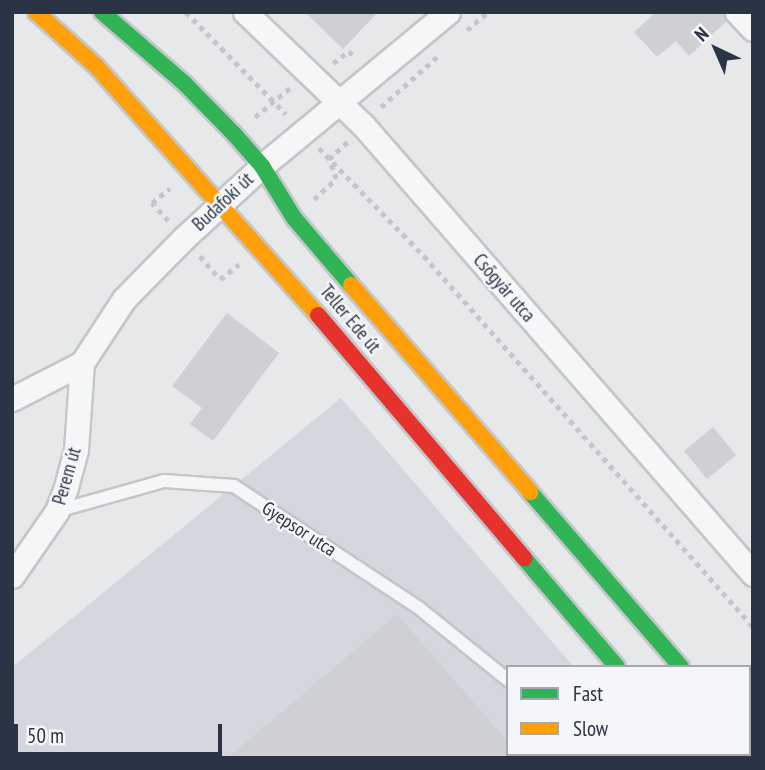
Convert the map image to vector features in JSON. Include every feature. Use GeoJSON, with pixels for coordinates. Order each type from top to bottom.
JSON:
{"type":"FeatureCollection","features":[{"type":"Feature","properties":{"kind":"main road","name":"Teller Ede út"},"geometry":{"type":"LineString","coordinates":[[36,12],[96,66],[223,204],[615,665]]}},
{"type":"Feature","properties":{"kind":"main road","name":"Teller Ede út"},"geometry":{"type":"LineString","coordinates":[[103,12],[185,84],[262,166],[294,218],[311,239],[679,665]]}},
{"type":"Feature","properties":{"kind":"street","name":"Csőgyár utca"},"geometry":{"type":"LineString","coordinates":[[245,12],[341,100],[753,574]]}},
{"type":"Feature","properties":{"kind":"street","name":"Budafoki út"},"geometry":{"type":"LineString","coordinates":[[12,399],[82,363],[124,299],[262,166],[448,12]]}},
{"type":"Feature","properties":{"kind":"street"},"geometry":{"type":"LineString","coordinates":[[737,12],[753,29]]}},
{"type":"Feature","properties":{"kind":"street","name":"Perem út"},"geometry":{"type":"LineString","coordinates":[[12,576],[57,511],[76,450],[82,363]]}},
{"type":"Feature","properties":{"kind":"lane","name":"Gyepsor utca"},"geometry":{"type":"LineString","coordinates":[[57,511],[164,481],[234,486],[419,608],[506,678]]}},
{"type":"Feature","properties":{"kind":"path"},"geometry":{"type":"LineString","coordinates":[[186,12],[424,256],[753,626]]}},
{"type":"Feature","properties":{"kind":"path"},"geometry":{"type":"LineString","coordinates":[[459,37],[488,12]]}},
{"type":"Feature","properties":{"kind":"path"},"geometry":{"type":"LineString","coordinates":[[388,118],[379,108],[440,54]]}},
{"type":"Feature","properties":{"kind":"shaded area"},"geometry":{"type":"Polygon","coordinates":[[[341,398],[572,665],[506,665],[506,756],[652,758],[12,758],[12,662],[15,665],[341,398]]]}},
{"type":"Feature","properties":{"kind":"building"},"geometry":{"type":"Polygon","coordinates":[[[305,12],[378,12],[343,49],[305,12]]]}},
{"type":"Feature","properties":{"kind":"building"},"geometry":{"type":"Polygon","coordinates":[[[656,12],[723,12],[727,21],[689,56],[676,41],[657,57],[634,32],[656,12]]]}},
{"type":"Feature","properties":{"kind":"building"},"geometry":{"type":"Polygon","coordinates":[[[227,313],[279,353],[213,441],[190,424],[202,408],[172,386],[227,313]]]}},
{"type":"Feature","properties":{"kind":"building"},"geometry":{"type":"Polygon","coordinates":[[[713,427],[736,455],[707,479],[684,451],[713,427]]]}},
{"type":"Feature","properties":{"kind":"building"},"geometry":{"type":"Polygon","coordinates":[[[397,614],[506,740],[506,756],[522,758],[228,758],[397,614]]]}},
{"type":"Feature","properties":{"kind":"traffic: fast"},"geometry":{"type":"LineString","coordinates":[[102,12],[185,84],[234,134],[262,166],[294,218],[351,285]]}},
{"type":"Feature","properties":{"kind":"traffic: fast"},"geometry":{"type":"LineString","coordinates":[[530,492],[679,665]]}},
{"type":"Feature","properties":{"kind":"traffic: fast"},"geometry":{"type":"LineString","coordinates":[[524,558],[615,665]]}},
{"type":"Feature","properties":{"kind":"traffic: slow"},"geometry":{"type":"LineString","coordinates":[[36,12],[96,66],[318,315]]}},
{"type":"Feature","properties":{"kind":"traffic: slow"},"geometry":{"type":"LineString","coordinates":[[351,285],[530,492]]}},
{"type":"Feature","properties":{"kind":"traffic: jam"},"geometry":{"type":"LineString","coordinates":[[318,315],[524,558]]}}]}
